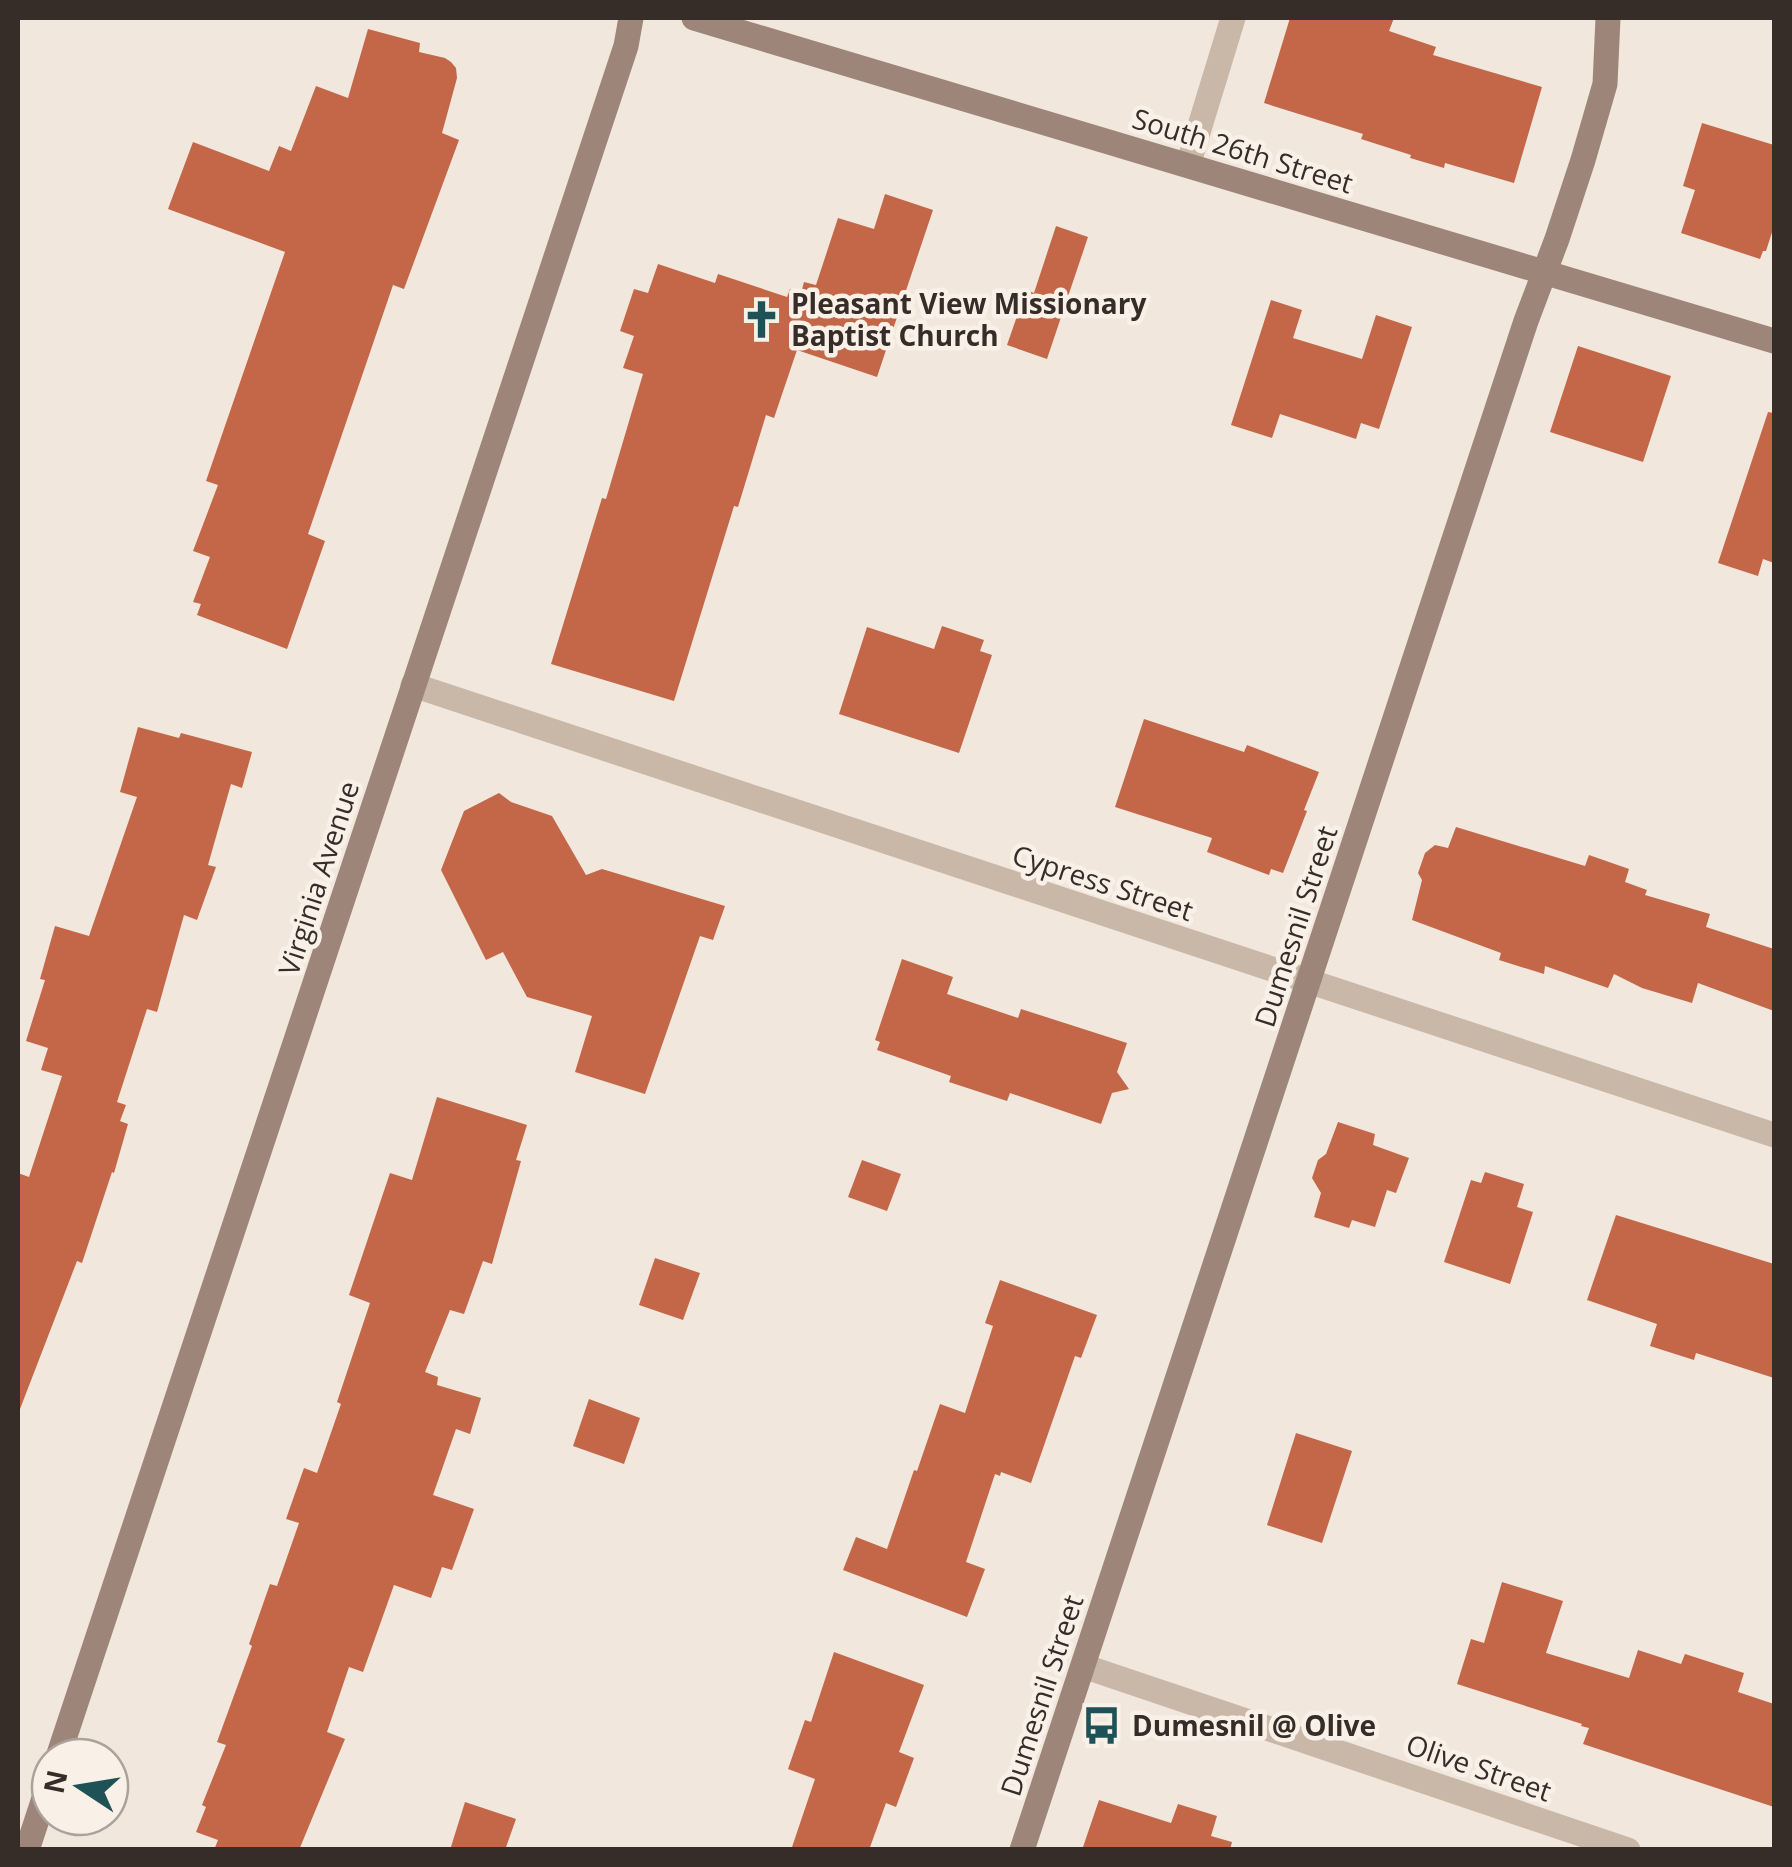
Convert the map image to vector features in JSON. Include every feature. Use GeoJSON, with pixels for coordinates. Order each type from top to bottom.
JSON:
{"type":"FeatureCollection","features":[{"type":"Feature","properties":{"kind":"main road","name":"Virginia Avenue"},"geometry":{"type":"LineString","coordinates":[[65,1737],[626,46],[631,18]]}},
{"type":"Feature","properties":{"kind":"main road","name":"South 26th Street"},"geometry":{"type":"LineString","coordinates":[[694,18],[1774,341]]}},
{"type":"Feature","properties":{"kind":"main road","name":"Dumesnil Street"},"geometry":{"type":"LineString","coordinates":[[1022,1850],[1578,176],[1605,84],[1608,18]]}},
{"type":"Feature","properties":{"kind":"street"},"geometry":{"type":"LineString","coordinates":[[1188,165],[1233,18]]}},
{"type":"Feature","properties":{"kind":"street","name":"Cypress Street"},"geometry":{"type":"LineString","coordinates":[[413,685],[1774,1136]]}},
{"type":"Feature","properties":{"kind":"street","name":"Olive Street"},"geometry":{"type":"LineString","coordinates":[[1083,1666],[1628,1850]]}},
{"type":"Feature","properties":{"kind":"building"},"geometry":{"type":"Polygon","coordinates":[[[1290,18],[1394,18],[1389,31],[1436,47],[1433,55],[1542,87],[1514,183],[1445,163],[1444,168],[1410,158],[1411,155],[1361,139],[1363,134],[1264,103],[1290,18]]]}},
{"type":"Feature","properties":{"kind":"building"},"geometry":{"type":"Polygon","coordinates":[[[368,29],[420,43],[419,52],[445,58],[456,68],[457,78],[442,133],[459,140],[404,289],[393,285],[308,534],[325,541],[287,649],[197,615],[201,604],[193,602],[210,557],[193,551],[218,485],[206,481],[285,252],[168,209],[193,142],[269,171],[279,146],[291,151],[316,86],[348,98],[368,29]]]}},
{"type":"Feature","properties":{"kind":"building"},"geometry":{"type":"Polygon","coordinates":[[[1702,123],[1774,145],[1774,226],[1760,259],[1681,233],[1695,190],[1683,186],[1702,123]]]}},
{"type":"Feature","properties":{"kind":"building"},"geometry":{"type":"Polygon","coordinates":[[[885,194],[933,210],[877,377],[797,350],[774,418],[766,415],[738,507],[734,506],[674,701],[551,664],[643,374],[623,368],[634,336],[620,331],[634,289],[648,293],[658,264],[715,283],[718,274],[787,297],[790,289],[801,293],[804,282],[816,285],[838,218],[874,229],[885,194]]]}},
{"type":"Feature","properties":{"kind":"building"},"geometry":{"type":"Polygon","coordinates":[[[1056,226],[1088,237],[1047,359],[1007,345],[1026,290],[1034,293],[1056,226]]]}},
{"type":"Feature","properties":{"kind":"building"},"geometry":{"type":"Polygon","coordinates":[[[1271,300],[1302,310],[1293,338],[1362,359],[1376,315],[1412,327],[1379,429],[1361,423],[1356,439],[1280,414],[1272,438],[1231,425],[1271,300]]]}},
{"type":"Feature","properties":{"kind":"building"},"geometry":{"type":"Polygon","coordinates":[[[1578,346],[1671,376],[1643,462],[1550,432],[1578,346]]]}},
{"type":"Feature","properties":{"kind":"building"},"geometry":{"type":"Polygon","coordinates":[[[1768,412],[1774,413],[1774,563],[1763,559],[1758,576],[1718,563],[1768,412]]]}},
{"type":"Feature","properties":{"kind":"building"},"geometry":{"type":"Polygon","coordinates":[[[942,626],[984,640],[980,651],[992,655],[959,753],[839,714],[867,627],[934,649],[942,626]]]}},
{"type":"Feature","properties":{"kind":"building"},"geometry":{"type":"Polygon","coordinates":[[[1144,719],[1244,752],[1247,745],[1319,772],[1283,873],[1271,869],[1269,875],[1207,852],[1212,838],[1115,807],[1144,719]]]}},
{"type":"Feature","properties":{"kind":"building"},"geometry":{"type":"Polygon","coordinates":[[[138,727],[179,738],[181,733],[252,752],[242,788],[231,784],[208,865],[216,867],[197,920],[184,915],[157,1012],[147,1009],[117,1102],[126,1105],[120,1121],[128,1124],[114,1173],[82,1263],[77,1261],[18,1409],[18,1173],[29,1177],[62,1076],[41,1070],[48,1048],[26,1041],[45,980],[40,979],[55,926],[89,936],[137,797],[120,792],[138,727]]]}},
{"type":"Feature","properties":{"kind":"building"},"geometry":{"type":"Polygon","coordinates":[[[499,793],[511,802],[552,816],[586,875],[602,869],[725,906],[713,940],[700,936],[645,1094],[575,1072],[592,1016],[527,997],[503,952],[486,960],[441,870],[464,811],[499,793]]]}},
{"type":"Feature","properties":{"kind":"building"},"geometry":{"type":"Polygon","coordinates":[[[1456,827],[1585,866],[1589,855],[1629,869],[1625,882],[1647,890],[1645,895],[1710,914],[1706,927],[1774,949],[1774,1011],[1698,983],[1692,1003],[1642,988],[1614,974],[1608,988],[1545,966],[1544,974],[1499,960],[1501,953],[1412,920],[1422,880],[1418,873],[1425,853],[1435,845],[1448,848],[1456,827]]]}},
{"type":"Feature","properties":{"kind":"building"},"geometry":{"type":"Polygon","coordinates":[[[902,959],[953,977],[947,994],[1018,1018],[1021,1009],[1127,1043],[1117,1072],[1129,1089],[1112,1093],[1101,1124],[1010,1093],[1007,1101],[949,1082],[951,1076],[877,1050],[880,1042],[875,1040],[902,959]]]}},
{"type":"Feature","properties":{"kind":"building"},"geometry":{"type":"Polygon","coordinates":[[[437,1097],[527,1125],[492,1264],[483,1261],[464,1314],[450,1310],[425,1372],[438,1377],[437,1385],[481,1398],[470,1434],[456,1429],[433,1495],[474,1509],[452,1570],[442,1567],[431,1598],[394,1585],[363,1672],[349,1667],[327,1732],[345,1739],[299,1850],[214,1850],[218,1840],[196,1832],[206,1807],[202,1805],[226,1745],[217,1742],[270,1584],[277,1586],[299,1523],[286,1519],[304,1468],[317,1473],[341,1404],[337,1402],[370,1303],[349,1295],[390,1173],[412,1180],[437,1097]]]}},
{"type":"Feature","properties":{"kind":"building"},"geometry":{"type":"Polygon","coordinates":[[[1338,1122],[1375,1134],[1373,1145],[1409,1158],[1396,1193],[1387,1190],[1375,1227],[1352,1220],[1349,1228],[1314,1217],[1321,1193],[1312,1178],[1338,1122]]]}},
{"type":"Feature","properties":{"kind":"building"},"geometry":{"type":"Polygon","coordinates":[[[862,1160],[901,1174],[887,1211],[848,1197],[862,1160]]]}},
{"type":"Feature","properties":{"kind":"building"},"geometry":{"type":"Polygon","coordinates":[[[1485,1172],[1524,1184],[1517,1207],[1533,1212],[1510,1284],[1444,1262],[1471,1180],[1481,1183],[1485,1172]]]}},
{"type":"Feature","properties":{"kind":"building"},"geometry":{"type":"Polygon","coordinates":[[[1616,1215],[1774,1264],[1774,1378],[1696,1353],[1694,1360],[1650,1346],[1657,1324],[1587,1300],[1616,1215]]]}},
{"type":"Feature","properties":{"kind":"building"},"geometry":{"type":"Polygon","coordinates":[[[655,1258],[700,1273],[683,1320],[639,1305],[655,1258]]]}},
{"type":"Feature","properties":{"kind":"building"},"geometry":{"type":"Polygon","coordinates":[[[1000,1280],[1097,1315],[1081,1358],[1075,1356],[1031,1483],[1001,1472],[1000,1476],[995,1474],[966,1562],[985,1569],[967,1617],[843,1570],[856,1537],[887,1549],[940,1404],[965,1413],[993,1326],[985,1323],[1000,1280]]]}},
{"type":"Feature","properties":{"kind":"building"},"geometry":{"type":"Polygon","coordinates":[[[589,1399],[640,1418],[624,1464],[573,1446],[589,1399]]]}},
{"type":"Feature","properties":{"kind":"building"},"geometry":{"type":"Polygon","coordinates":[[[1296,1433],[1352,1451],[1322,1543],[1267,1525],[1296,1433]]]}},
{"type":"Feature","properties":{"kind":"building"},"geometry":{"type":"Polygon","coordinates":[[[1502,1582],[1563,1601],[1546,1653],[1629,1678],[1638,1650],[1681,1664],[1685,1654],[1744,1673],[1738,1692],[1774,1704],[1774,1807],[1583,1744],[1589,1728],[1582,1724],[1457,1684],[1471,1639],[1484,1643],[1502,1582]]]}},
{"type":"Feature","properties":{"kind":"building"},"geometry":{"type":"Polygon","coordinates":[[[834,1652],[924,1685],[899,1752],[914,1758],[896,1807],[886,1803],[869,1850],[791,1850],[815,1779],[788,1769],[805,1720],[811,1722],[834,1652]]]}},
{"type":"Feature","properties":{"kind":"building"},"geometry":{"type":"Polygon","coordinates":[[[1099,1800],[1171,1823],[1178,1804],[1217,1816],[1211,1836],[1232,1842],[1230,1850],[1082,1850],[1099,1800]]]}},
{"type":"Feature","properties":{"kind":"building"},"geometry":{"type":"Polygon","coordinates":[[[465,1802],[516,1819],[505,1850],[450,1850],[465,1802]]]}},
{"type":"Feature","properties":{"kind":"place","name":"Pleasant View Missionary Baptist Church"},"geometry":{"type":"Point","coordinates":[761,319]}},
{"type":"Feature","properties":{"kind":"place","name":"Dumesnil @ Olive"},"geometry":{"type":"Point","coordinates":[1102,1725]}}]}
